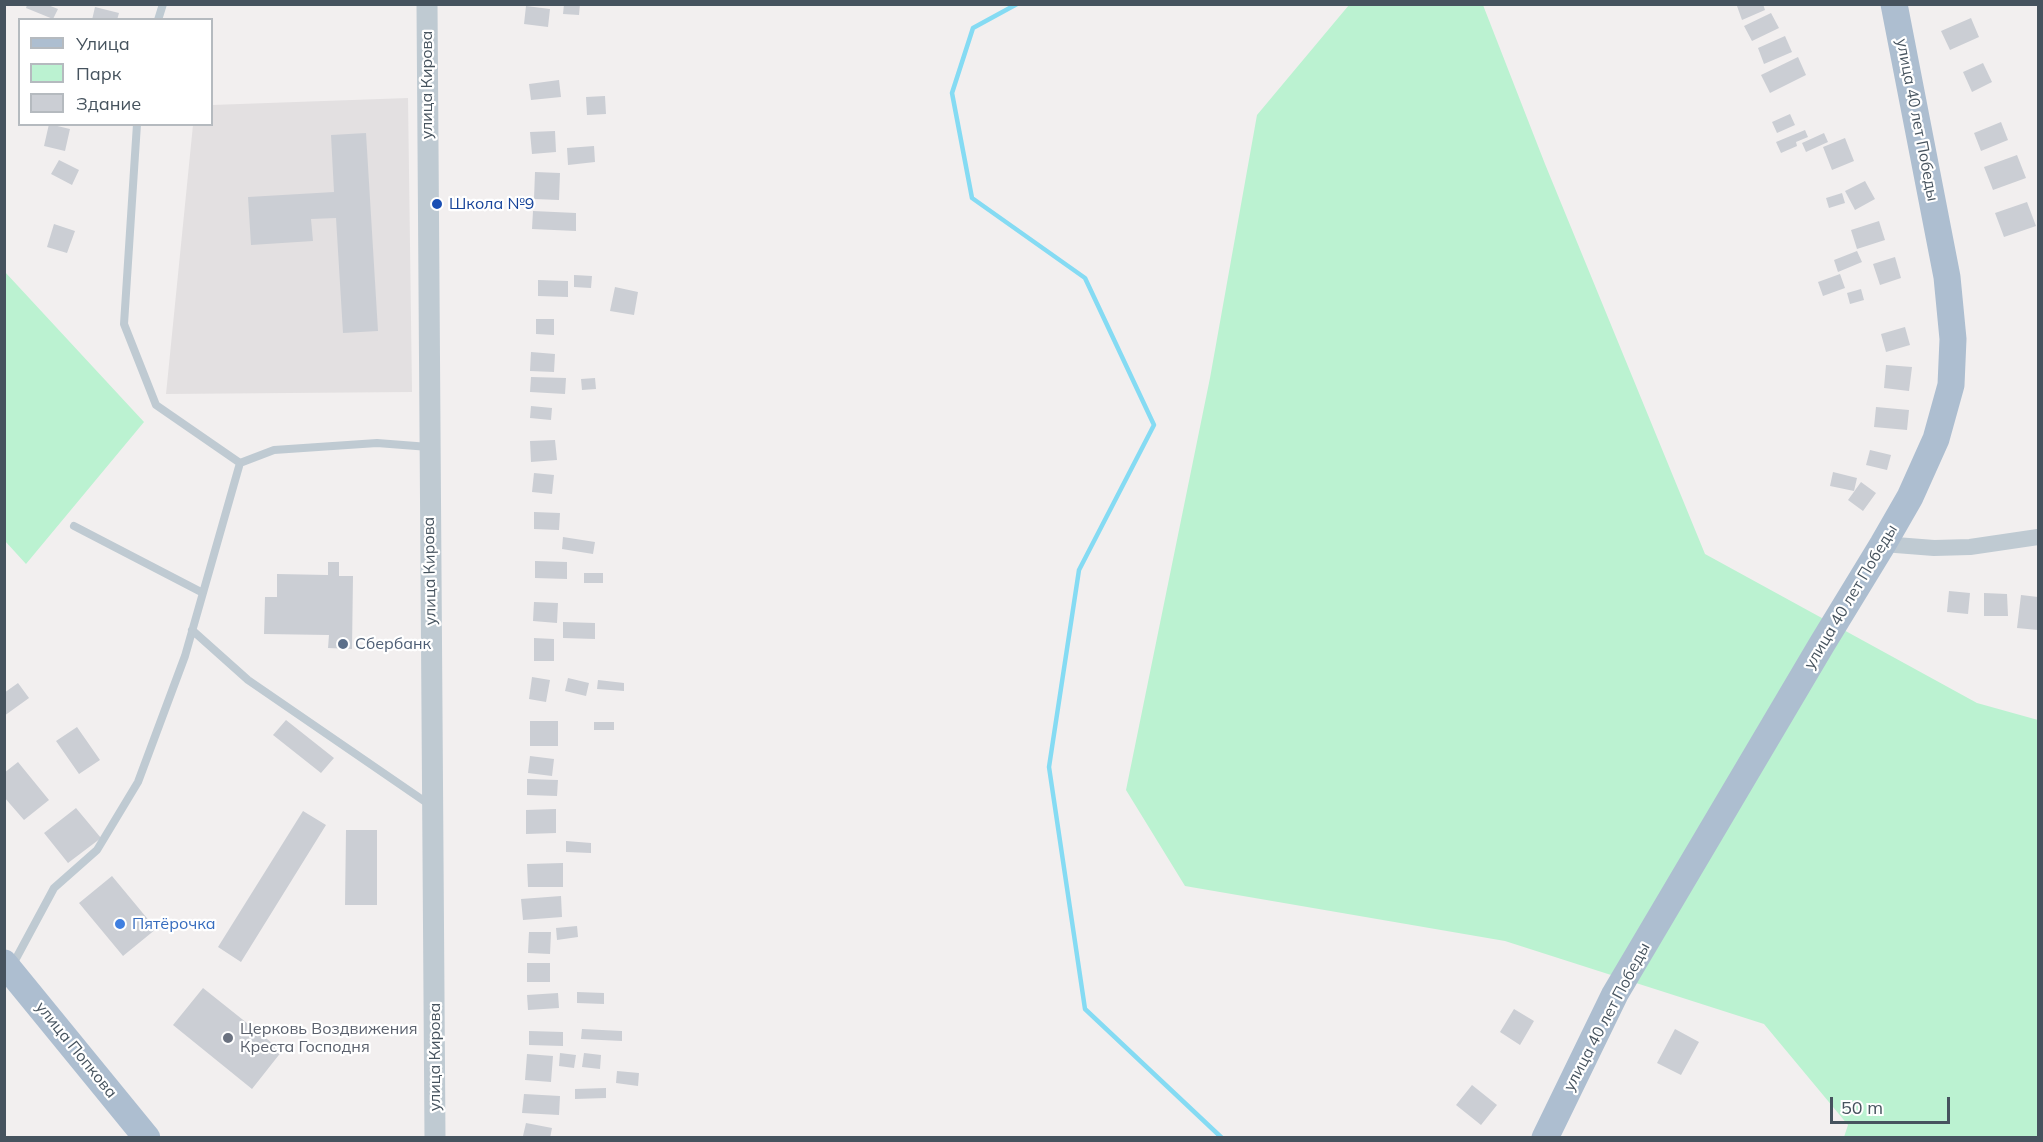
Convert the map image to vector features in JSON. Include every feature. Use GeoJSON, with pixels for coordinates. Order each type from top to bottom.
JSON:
{"type":"FeatureCollection","features":[{"type":"Feature","properties":{"kind":"main road","name":"улица 40 лет Победы"},"geometry":{"type":"LineString","coordinates":[[1545,1137],[1615,994],[1822,644],[1884,544],[1910,497],[1936,439],[1951,385],[1953,339],[1947,277],[1894,4]]}},
{"type":"Feature","properties":{"kind":"main road","name":"улица Попкова"},"geometry":{"type":"LineString","coordinates":[[7,967],[147,1137]]}},
{"type":"Feature","properties":{"kind":"street","name":"улица Кирова"},"geometry":{"type":"LineString","coordinates":[[427,4],[435,1137]]}},
{"type":"Feature","properties":{"kind":"street"},"geometry":{"type":"LineString","coordinates":[[1884,544],[1934,548],[1970,547],[2038,537]]}},
{"type":"Feature","properties":{"kind":"lane"},"geometry":{"type":"LineString","coordinates":[[137,126],[124,324],[156,405],[240,463]]}},
{"type":"Feature","properties":{"kind":"lane"},"geometry":{"type":"LineString","coordinates":[[240,463],[274,450],[377,443],[429,447]]}},
{"type":"Feature","properties":{"kind":"lane"},"geometry":{"type":"LineString","coordinates":[[7,967],[54,888],[97,850],[138,782],[185,656],[240,463]]}},
{"type":"Feature","properties":{"kind":"lane"},"geometry":{"type":"LineString","coordinates":[[74,526],[203,593]]}},
{"type":"Feature","properties":{"kind":"lane"},"geometry":{"type":"LineString","coordinates":[[192,630],[248,680],[433,807]]}},
{"type":"Feature","properties":{"kind":"shaded area"},"geometry":{"type":"Polygon","coordinates":[[[408,98],[412,392],[166,394],[193,126],[213,126],[213,105],[408,98]]]}},
{"type":"Feature","properties":{"kind":"green space"},"geometry":{"type":"Polygon","coordinates":[[[1349,5],[1483,5],[1545,164],[1705,554],[1977,703],[2038,720],[2038,1137],[1844,1137],[1848,1125],[1764,1024],[1505,941],[1185,886],[1126,790],[1210,378],[1257,115],[1349,5]]]}},
{"type":"Feature","properties":{"kind":"green space"},"geometry":{"type":"Polygon","coordinates":[[[5,272],[144,422],[26,564],[5,541],[5,272]]]}},
{"type":"Feature","properties":{"kind":"building"},"geometry":{"type":"Polygon","coordinates":[[[564,4],[580,4],[579,15],[563,14],[564,4]]]}},
{"type":"Feature","properties":{"kind":"building"},"geometry":{"type":"Polygon","coordinates":[[[1763,4],[1765,10],[1742,20],[1737,6],[1763,4]]]}},
{"type":"Feature","properties":{"kind":"building"},"geometry":{"type":"Polygon","coordinates":[[[27,5],[48,5],[58,9],[54,18],[51,18],[26,8],[27,5]]]}},
{"type":"Feature","properties":{"kind":"building"},"geometry":{"type":"Polygon","coordinates":[[[526,6],[550,9],[548,27],[524,24],[526,6]]]}},
{"type":"Feature","properties":{"kind":"building"},"geometry":{"type":"Polygon","coordinates":[[[95,7],[119,13],[118,18],[92,18],[95,7]]]}},
{"type":"Feature","properties":{"kind":"building"},"geometry":{"type":"Polygon","coordinates":[[[1771,13],[1779,28],[1752,41],[1744,26],[1771,13]]]}},
{"type":"Feature","properties":{"kind":"building"},"geometry":{"type":"Polygon","coordinates":[[[1971,18],[1979,37],[1950,50],[1941,31],[1971,18]]]}},
{"type":"Feature","properties":{"kind":"building"},"geometry":{"type":"Polygon","coordinates":[[[1785,36],[1792,52],[1764,64],[1758,48],[1785,36]]]}},
{"type":"Feature","properties":{"kind":"building"},"geometry":{"type":"Polygon","coordinates":[[[1798,57],[1806,75],[1770,93],[1761,75],[1798,57]]]}},
{"type":"Feature","properties":{"kind":"building"},"geometry":{"type":"Polygon","coordinates":[[[1983,63],[1992,82],[1972,92],[1963,72],[1983,63]]]}},
{"type":"Feature","properties":{"kind":"building"},"geometry":{"type":"Polygon","coordinates":[[[559,80],[561,97],[531,100],[529,84],[559,80]]]}},
{"type":"Feature","properties":{"kind":"building"},"geometry":{"type":"Polygon","coordinates":[[[605,96],[606,114],[587,115],[586,97],[605,96]]]}},
{"type":"Feature","properties":{"kind":"building"},"geometry":{"type":"Polygon","coordinates":[[[1790,114],[1795,125],[1777,133],[1772,122],[1790,114]]]}},
{"type":"Feature","properties":{"kind":"building"},"geometry":{"type":"Polygon","coordinates":[[[2001,122],[2008,140],[1981,151],[1974,133],[2001,122]]]}},
{"type":"Feature","properties":{"kind":"building"},"geometry":{"type":"Polygon","coordinates":[[[49,126],[70,129],[65,151],[44,146],[49,126]]]}},
{"type":"Feature","properties":{"kind":"building"},"geometry":{"type":"Polygon","coordinates":[[[1805,130],[1808,137],[1796,142],[1797,146],[1781,153],[1776,142],[1805,130]]]}},
{"type":"Feature","properties":{"kind":"building"},"geometry":{"type":"Polygon","coordinates":[[[555,131],[556,152],[532,154],[530,132],[555,131]]]}},
{"type":"Feature","properties":{"kind":"building"},"geometry":{"type":"Polygon","coordinates":[[[366,133],[378,331],[343,333],[336,218],[311,219],[313,241],[251,245],[248,197],[334,192],[331,135],[366,133]]]}},
{"type":"Feature","properties":{"kind":"building"},"geometry":{"type":"Polygon","coordinates":[[[1824,133],[1828,142],[1806,152],[1802,143],[1824,133]]]}},
{"type":"Feature","properties":{"kind":"building"},"geometry":{"type":"Polygon","coordinates":[[[1845,138],[1854,161],[1832,170],[1823,147],[1845,138]]]}},
{"type":"Feature","properties":{"kind":"building"},"geometry":{"type":"Polygon","coordinates":[[[594,146],[595,162],[568,165],[567,148],[594,146]]]}},
{"type":"Feature","properties":{"kind":"building"},"geometry":{"type":"Polygon","coordinates":[[[2017,155],[2026,178],[1993,190],[1984,167],[2017,155]]]}},
{"type":"Feature","properties":{"kind":"building"},"geometry":{"type":"Polygon","coordinates":[[[59,160],[79,170],[72,185],[51,174],[59,160]]]}},
{"type":"Feature","properties":{"kind":"building"},"geometry":{"type":"Polygon","coordinates":[[[535,172],[560,173],[559,200],[534,199],[535,172]]]}},
{"type":"Feature","properties":{"kind":"building"},"geometry":{"type":"Polygon","coordinates":[[[1865,181],[1875,199],[1855,210],[1845,191],[1865,181]]]}},
{"type":"Feature","properties":{"kind":"building"},"geometry":{"type":"Polygon","coordinates":[[[1842,193],[1845,203],[1829,208],[1826,198],[1842,193]]]}},
{"type":"Feature","properties":{"kind":"building"},"geometry":{"type":"Polygon","coordinates":[[[2027,202],[2036,226],[2004,237],[1995,213],[2027,202]]]}},
{"type":"Feature","properties":{"kind":"building"},"geometry":{"type":"Polygon","coordinates":[[[533,211],[576,213],[576,231],[532,229],[533,211]]]}},
{"type":"Feature","properties":{"kind":"building"},"geometry":{"type":"Polygon","coordinates":[[[1879,221],[1885,240],[1857,249],[1851,230],[1879,221]]]}},
{"type":"Feature","properties":{"kind":"building"},"geometry":{"type":"Polygon","coordinates":[[[54,224],[75,231],[67,253],[47,247],[54,224]]]}},
{"type":"Feature","properties":{"kind":"building"},"geometry":{"type":"Polygon","coordinates":[[[1857,251],[1862,262],[1838,272],[1834,260],[1857,251]]]}},
{"type":"Feature","properties":{"kind":"building"},"geometry":{"type":"Polygon","coordinates":[[[1895,257],[1901,278],[1880,285],[1873,264],[1895,257]]]}},
{"type":"Feature","properties":{"kind":"building"},"geometry":{"type":"Polygon","coordinates":[[[1840,274],[1845,288],[1823,296],[1818,282],[1840,274]]]}},
{"type":"Feature","properties":{"kind":"building"},"geometry":{"type":"Polygon","coordinates":[[[574,275],[592,276],[591,288],[574,287],[574,275]]]}},
{"type":"Feature","properties":{"kind":"building"},"geometry":{"type":"Polygon","coordinates":[[[538,280],[568,281],[568,297],[538,296],[538,280]]]}},
{"type":"Feature","properties":{"kind":"building"},"geometry":{"type":"Polygon","coordinates":[[[615,287],[638,292],[634,315],[610,311],[615,287]]]}},
{"type":"Feature","properties":{"kind":"building"},"geometry":{"type":"Polygon","coordinates":[[[1861,289],[1864,300],[1850,304],[1847,293],[1861,289]]]}},
{"type":"Feature","properties":{"kind":"building"},"geometry":{"type":"Polygon","coordinates":[[[536,319],[554,319],[554,335],[536,334],[536,319]]]}},
{"type":"Feature","properties":{"kind":"building"},"geometry":{"type":"Polygon","coordinates":[[[1905,327],[1910,345],[1886,352],[1881,334],[1905,327]]]}},
{"type":"Feature","properties":{"kind":"building"},"geometry":{"type":"Polygon","coordinates":[[[531,352],[555,354],[554,372],[530,371],[531,352]]]}},
{"type":"Feature","properties":{"kind":"building"},"geometry":{"type":"Polygon","coordinates":[[[1886,365],[1912,367],[1909,391],[1884,388],[1886,365]]]}},
{"type":"Feature","properties":{"kind":"building"},"geometry":{"type":"Polygon","coordinates":[[[531,377],[566,378],[565,394],[530,392],[531,377]]]}},
{"type":"Feature","properties":{"kind":"building"},"geometry":{"type":"Polygon","coordinates":[[[595,378],[596,389],[582,390],[581,379],[595,378]]]}},
{"type":"Feature","properties":{"kind":"building"},"geometry":{"type":"Polygon","coordinates":[[[531,406],[552,408],[551,420],[530,418],[531,406]]]}},
{"type":"Feature","properties":{"kind":"building"},"geometry":{"type":"Polygon","coordinates":[[[1876,407],[1909,410],[1907,430],[1874,427],[1876,407]]]}},
{"type":"Feature","properties":{"kind":"building"},"geometry":{"type":"Polygon","coordinates":[[[555,440],[557,460],[531,462],[530,441],[555,440]]]}},
{"type":"Feature","properties":{"kind":"building"},"geometry":{"type":"Polygon","coordinates":[[[1870,450],[1891,455],[1887,470],[1866,465],[1870,450]]]}},
{"type":"Feature","properties":{"kind":"building"},"geometry":{"type":"Polygon","coordinates":[[[1833,472],[1857,478],[1854,491],[1830,486],[1833,472]]]}},
{"type":"Feature","properties":{"kind":"building"},"geometry":{"type":"Polygon","coordinates":[[[534,473],[554,475],[552,494],[532,492],[534,473]]]}},
{"type":"Feature","properties":{"kind":"building"},"geometry":{"type":"Polygon","coordinates":[[[1861,482],[1876,493],[1863,511],[1848,500],[1861,482]]]}},
{"type":"Feature","properties":{"kind":"building"},"geometry":{"type":"Polygon","coordinates":[[[534,512],[560,513],[559,530],[534,529],[534,512]]]}},
{"type":"Feature","properties":{"kind":"building"},"geometry":{"type":"Polygon","coordinates":[[[563,537],[595,542],[593,554],[562,549],[563,537]]]}},
{"type":"Feature","properties":{"kind":"building"},"geometry":{"type":"Polygon","coordinates":[[[535,561],[567,562],[567,579],[535,578],[535,561]]]}},
{"type":"Feature","properties":{"kind":"building"},"geometry":{"type":"Polygon","coordinates":[[[328,562],[339,562],[339,576],[353,576],[352,649],[328,648],[329,635],[264,634],[265,597],[277,597],[277,574],[328,575],[328,562]]]}},
{"type":"Feature","properties":{"kind":"building"},"geometry":{"type":"Polygon","coordinates":[[[584,573],[603,573],[603,583],[584,583],[584,573]]]}},
{"type":"Feature","properties":{"kind":"building"},"geometry":{"type":"Polygon","coordinates":[[[1949,591],[1970,593],[1968,614],[1947,612],[1949,591]]]}},
{"type":"Feature","properties":{"kind":"building"},"geometry":{"type":"Polygon","coordinates":[[[1984,593],[2007,594],[2008,616],[1984,616],[1984,593]]]}},
{"type":"Feature","properties":{"kind":"building"},"geometry":{"type":"Polygon","coordinates":[[[2021,595],[2038,597],[2038,630],[2017,628],[2021,595]]]}},
{"type":"Feature","properties":{"kind":"building"},"geometry":{"type":"Polygon","coordinates":[[[534,602],[558,603],[557,623],[533,621],[534,602]]]}},
{"type":"Feature","properties":{"kind":"building"},"geometry":{"type":"Polygon","coordinates":[[[563,622],[595,623],[595,639],[563,638],[563,622]]]}},
{"type":"Feature","properties":{"kind":"building"},"geometry":{"type":"Polygon","coordinates":[[[534,638],[554,639],[554,661],[534,661],[534,638]]]}},
{"type":"Feature","properties":{"kind":"building"},"geometry":{"type":"Polygon","coordinates":[[[532,677],[550,680],[546,702],[529,699],[532,677]]]}},
{"type":"Feature","properties":{"kind":"building"},"geometry":{"type":"Polygon","coordinates":[[[568,678],[589,683],[586,696],[565,691],[568,678]]]}},
{"type":"Feature","properties":{"kind":"building"},"geometry":{"type":"Polygon","coordinates":[[[598,680],[624,683],[624,691],[597,689],[598,680]]]}},
{"type":"Feature","properties":{"kind":"building"},"geometry":{"type":"Polygon","coordinates":[[[18,683],[29,698],[4,716],[4,693],[18,683]]]}},
{"type":"Feature","properties":{"kind":"building"},"geometry":{"type":"Polygon","coordinates":[[[286,720],[334,758],[321,773],[273,735],[286,720]]]}},
{"type":"Feature","properties":{"kind":"building"},"geometry":{"type":"Polygon","coordinates":[[[530,721],[558,721],[558,746],[530,746],[530,721]]]}},
{"type":"Feature","properties":{"kind":"building"},"geometry":{"type":"Polygon","coordinates":[[[594,722],[614,722],[614,730],[594,730],[594,722]]]}},
{"type":"Feature","properties":{"kind":"building"},"geometry":{"type":"Polygon","coordinates":[[[77,727],[100,760],[79,774],[56,741],[77,727]]]}},
{"type":"Feature","properties":{"kind":"building"},"geometry":{"type":"Polygon","coordinates":[[[530,756],[554,759],[552,776],[528,773],[530,756]]]}},
{"type":"Feature","properties":{"kind":"building"},"geometry":{"type":"Polygon","coordinates":[[[18,762],[49,800],[24,820],[4,797],[4,773],[18,762]]]}},
{"type":"Feature","properties":{"kind":"building"},"geometry":{"type":"Polygon","coordinates":[[[527,779],[558,780],[557,796],[527,795],[527,779]]]}},
{"type":"Feature","properties":{"kind":"building"},"geometry":{"type":"Polygon","coordinates":[[[76,808],[101,838],[68,863],[44,833],[76,808]]]}},
{"type":"Feature","properties":{"kind":"building"},"geometry":{"type":"Polygon","coordinates":[[[556,809],[556,833],[526,834],[526,810],[556,809]]]}},
{"type":"Feature","properties":{"kind":"building"},"geometry":{"type":"Polygon","coordinates":[[[303,811],[326,825],[241,962],[218,947],[303,811]]]}},
{"type":"Feature","properties":{"kind":"building"},"geometry":{"type":"Polygon","coordinates":[[[346,830],[377,830],[377,905],[345,905],[346,830]]]}},
{"type":"Feature","properties":{"kind":"building"},"geometry":{"type":"Polygon","coordinates":[[[566,841],[591,843],[591,853],[566,852],[566,841]]]}},
{"type":"Feature","properties":{"kind":"building"},"geometry":{"type":"Polygon","coordinates":[[[563,863],[563,887],[528,887],[527,864],[563,863]]]}},
{"type":"Feature","properties":{"kind":"building"},"geometry":{"type":"Polygon","coordinates":[[[112,876],[156,929],[123,956],[79,903],[112,876]]]}},
{"type":"Feature","properties":{"kind":"building"},"geometry":{"type":"Polygon","coordinates":[[[561,896],[562,917],[523,920],[521,899],[561,896]]]}},
{"type":"Feature","properties":{"kind":"building"},"geometry":{"type":"Polygon","coordinates":[[[577,926],[578,937],[557,940],[556,928],[577,926]]]}},
{"type":"Feature","properties":{"kind":"building"},"geometry":{"type":"Polygon","coordinates":[[[529,932],[551,932],[550,954],[528,953],[529,932]]]}},
{"type":"Feature","properties":{"kind":"building"},"geometry":{"type":"Polygon","coordinates":[[[527,963],[550,963],[550,982],[527,982],[527,963]]]}},
{"type":"Feature","properties":{"kind":"building","name":"Церковь Воздвижения Креста Господня"},"geometry":{"type":"Polygon","coordinates":[[[203,988],[282,1051],[252,1089],[173,1025],[203,988]]]}},
{"type":"Feature","properties":{"kind":"building"},"geometry":{"type":"Polygon","coordinates":[[[577,992],[604,993],[604,1004],[577,1003],[577,992]]]}},
{"type":"Feature","properties":{"kind":"building"},"geometry":{"type":"Polygon","coordinates":[[[558,993],[559,1008],[528,1010],[527,995],[558,993]]]}},
{"type":"Feature","properties":{"kind":"building"},"geometry":{"type":"Polygon","coordinates":[[[1514,1009],[1534,1021],[1520,1045],[1500,1032],[1514,1009]]]}},
{"type":"Feature","properties":{"kind":"building"},"geometry":{"type":"Polygon","coordinates":[[[582,1029],[622,1031],[622,1041],[581,1039],[582,1029]]]}},
{"type":"Feature","properties":{"kind":"building"},"geometry":{"type":"Polygon","coordinates":[[[1675,1029],[1699,1042],[1681,1075],[1657,1063],[1675,1029]]]}},
{"type":"Feature","properties":{"kind":"building"},"geometry":{"type":"Polygon","coordinates":[[[529,1031],[563,1032],[563,1046],[529,1045],[529,1031]]]}},
{"type":"Feature","properties":{"kind":"building"},"geometry":{"type":"Polygon","coordinates":[[[560,1053],[576,1055],[574,1068],[559,1066],[560,1053]]]}},
{"type":"Feature","properties":{"kind":"building"},"geometry":{"type":"Polygon","coordinates":[[[584,1053],[601,1055],[600,1069],[582,1067],[584,1053]]]}},
{"type":"Feature","properties":{"kind":"building"},"geometry":{"type":"Polygon","coordinates":[[[527,1054],[553,1056],[551,1082],[525,1080],[527,1054]]]}},
{"type":"Feature","properties":{"kind":"building"},"geometry":{"type":"Polygon","coordinates":[[[617,1071],[639,1073],[638,1086],[616,1083],[617,1071]]]}},
{"type":"Feature","properties":{"kind":"building"},"geometry":{"type":"Polygon","coordinates":[[[1472,1085],[1497,1105],[1481,1125],[1456,1105],[1472,1085]]]}},
{"type":"Feature","properties":{"kind":"building"},"geometry":{"type":"Polygon","coordinates":[[[606,1088],[606,1098],[575,1099],[575,1089],[606,1088]]]}},
{"type":"Feature","properties":{"kind":"building"},"geometry":{"type":"Polygon","coordinates":[[[524,1094],[560,1096],[559,1115],[522,1113],[524,1094]]]}},
{"type":"Feature","properties":{"kind":"building"},"geometry":{"type":"Polygon","coordinates":[[[526,1123],[552,1128],[550,1138],[523,1136],[526,1123]]]}},
{"type":"Feature","properties":{"kind":"waterway"},"geometry":{"type":"LineString","coordinates":[[1017,4],[973,28],[952,93],[972,198],[1085,278],[1154,425],[1079,570],[1049,767],[1085,1009],[1222,1138]]}},
{"type":"Feature","properties":{"kind":"place","name":"Школа №9"},"geometry":{"type":"Point","coordinates":[437,204]}},
{"type":"Feature","properties":{"kind":"place","name":"Сбербанк"},"geometry":{"type":"Point","coordinates":[343,644]}},
{"type":"Feature","properties":{"kind":"place","name":"Пятёрочка"},"geometry":{"type":"Point","coordinates":[120,924]}},
{"type":"Feature","properties":{"kind":"place","name":"Церковь Воздвижения Креста Господня"},"geometry":{"type":"Point","coordinates":[228,1038]}}]}
